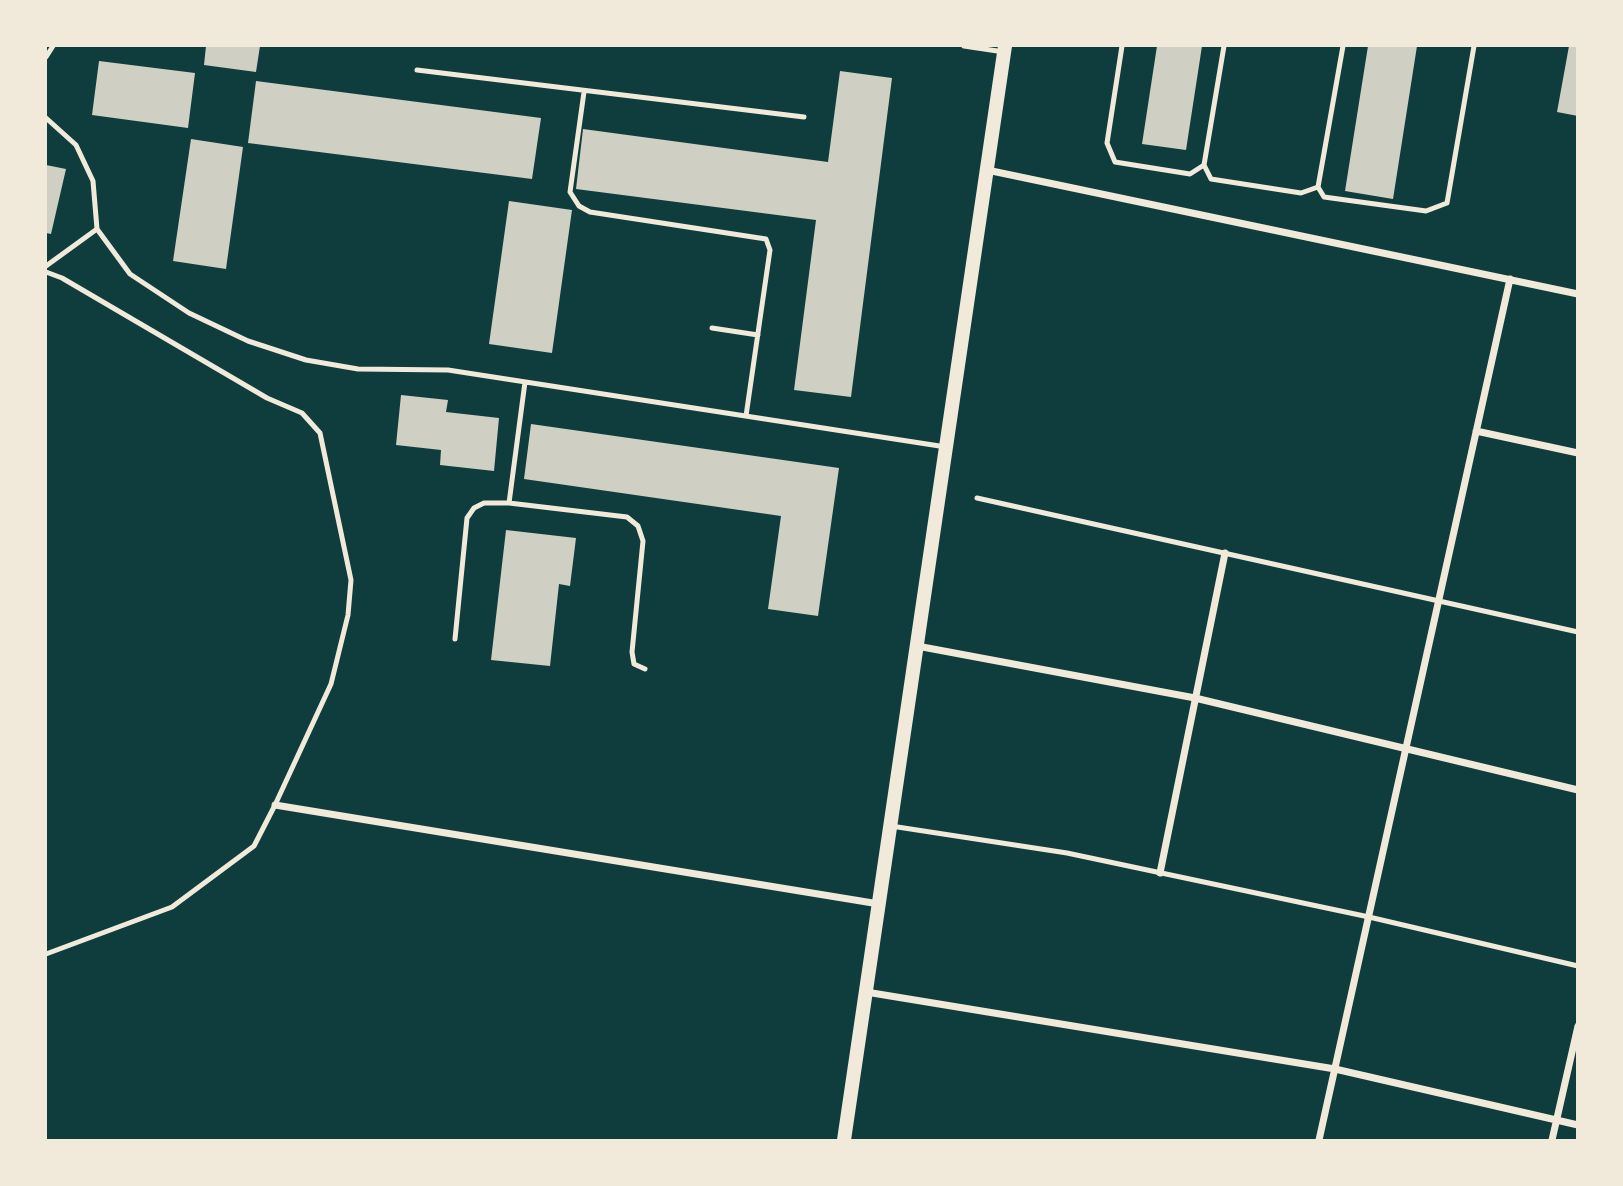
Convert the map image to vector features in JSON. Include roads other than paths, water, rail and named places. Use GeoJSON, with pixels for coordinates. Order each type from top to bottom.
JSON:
{"type":"FeatureCollection","features":[{"type":"Feature","properties":{"kind":"main road"},"geometry":{"type":"LineString","coordinates":[[844,1140],[1004,49]]}},
{"type":"Feature","properties":{"kind":"street"},"geometry":{"type":"LineString","coordinates":[[986,170],[1577,294]]}},
{"type":"Feature","properties":{"kind":"street"},"geometry":{"type":"LineString","coordinates":[[1319,1140],[1510,279]]}},
{"type":"Feature","properties":{"kind":"street"},"geometry":{"type":"LineString","coordinates":[[1476,430],[1577,453]]}},
{"type":"Feature","properties":{"kind":"street"},"geometry":{"type":"LineString","coordinates":[[1160,873],[1225,553]]}},
{"type":"Feature","properties":{"kind":"street"},"geometry":{"type":"LineString","coordinates":[[917,646],[1195,698],[1577,790]]}},
{"type":"Feature","properties":{"kind":"street"},"geometry":{"type":"LineString","coordinates":[[275,805],[878,904]]}},
{"type":"Feature","properties":{"kind":"street"},"geometry":{"type":"LineString","coordinates":[[866,992],[1335,1069],[1577,1125]]}},
{"type":"Feature","properties":{"kind":"street"},"geometry":{"type":"LineString","coordinates":[[1552,1140],[1577,1026]]}},
{"type":"Feature","properties":{"kind":"lane"},"geometry":{"type":"LineString","coordinates":[[46,57],[53,46]]}},
{"type":"Feature","properties":{"kind":"lane"},"geometry":{"type":"LineString","coordinates":[[964,46],[1004,49]]}},
{"type":"Feature","properties":{"kind":"lane"},"geometry":{"type":"LineString","coordinates":[[1122,46],[1107,144],[1115,162],[1189,174],[1204,165]]}},
{"type":"Feature","properties":{"kind":"lane"},"geometry":{"type":"LineString","coordinates":[[1224,46],[1204,165],[1211,179],[1301,193],[1318,187]]}},
{"type":"Feature","properties":{"kind":"lane"},"geometry":{"type":"LineString","coordinates":[[1343,46],[1318,187],[1324,197],[1426,211],[1447,203],[1474,46]]}},
{"type":"Feature","properties":{"kind":"lane"},"geometry":{"type":"LineString","coordinates":[[417,70],[804,117]]}},
{"type":"Feature","properties":{"kind":"lane"},"geometry":{"type":"LineString","coordinates":[[584,92],[570,192],[579,206],[590,212],[766,239],[770,250],[746,416]]}},
{"type":"Feature","properties":{"kind":"lane"},"geometry":{"type":"LineString","coordinates":[[46,118],[76,145],[93,181],[97,229],[130,274],[189,313],[248,341],[306,360],[358,369],[448,370],[946,447]]}},
{"type":"Feature","properties":{"kind":"lane"},"geometry":{"type":"LineString","coordinates":[[46,266],[97,229]]}},
{"type":"Feature","properties":{"kind":"lane"},"geometry":{"type":"LineString","coordinates":[[46,272],[62,278],[267,398],[302,413],[320,433],[351,580],[348,615],[331,684],[254,846],[172,907],[46,954]]}},
{"type":"Feature","properties":{"kind":"lane"},"geometry":{"type":"LineString","coordinates":[[712,328],[758,335]]}},
{"type":"Feature","properties":{"kind":"lane"},"geometry":{"type":"LineString","coordinates":[[509,503],[525,382]]}},
{"type":"Feature","properties":{"kind":"lane"},"geometry":{"type":"LineString","coordinates":[[977,498],[1577,632]]}},
{"type":"Feature","properties":{"kind":"lane"},"geometry":{"type":"LineString","coordinates":[[455,639],[467,518],[474,508],[484,503],[509,503],[626,517],[638,526],[643,541],[632,652],[634,664],[645,669]]}},
{"type":"Feature","properties":{"kind":"lane"},"geometry":{"type":"LineString","coordinates":[[891,826],[1068,853],[1369,917],[1577,966]]}}]}
